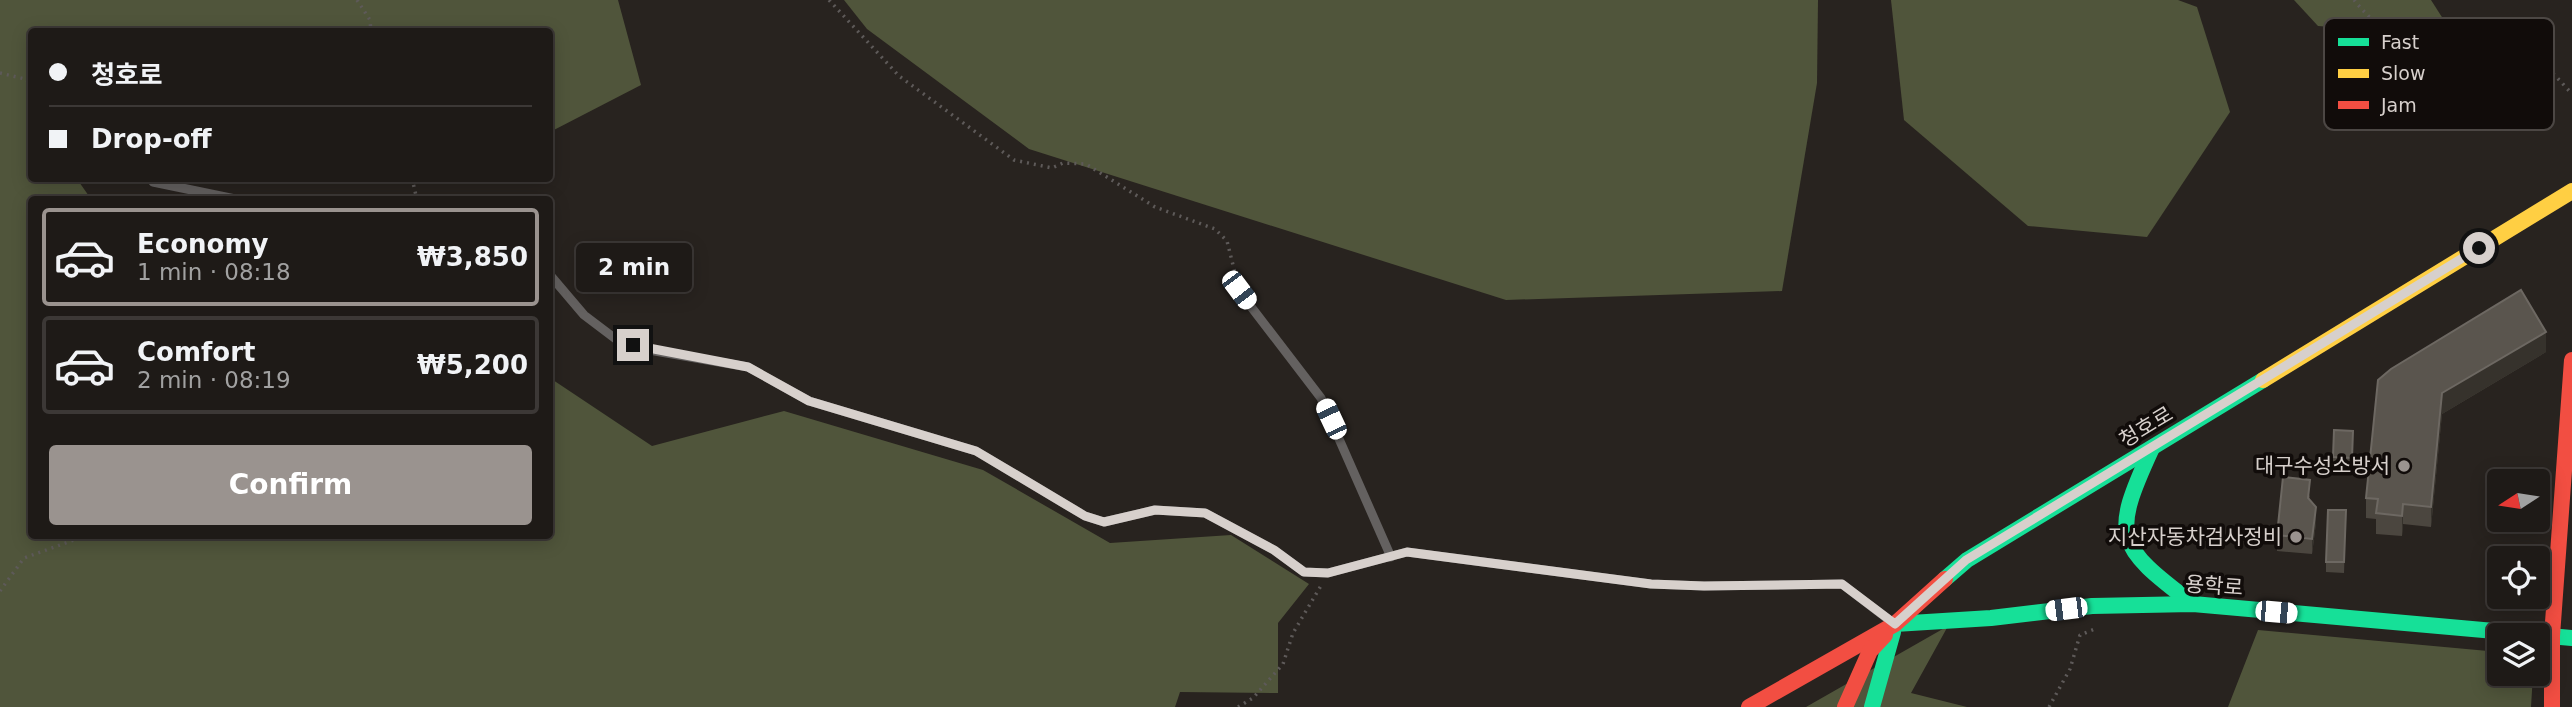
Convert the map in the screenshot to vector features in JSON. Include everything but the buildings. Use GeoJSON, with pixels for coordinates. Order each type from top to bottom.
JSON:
{"type":"FeatureCollection","features":[{"type":"Feature","properties":{"kind":"main road","name":"청호로"},"geometry":{"type":"LineString","coordinates":[[1749,707],[1895,624],[1966,560],[2572,191]]}},
{"type":"Feature","properties":{"kind":"main road"},"geometry":{"type":"LineString","coordinates":[[2552,707],[2553,636],[2572,360]]}},
{"type":"Feature","properties":{"kind":"main road"},"geometry":{"type":"LineString","coordinates":[[2151,448],[2127,508],[2125,537],[2141,561],[2193,604]]}},
{"type":"Feature","properties":{"kind":"main road","name":"용학로"},"geometry":{"type":"LineString","coordinates":[[1895,624],[2092,606],[2193,604],[2572,638]]}},
{"type":"Feature","properties":{"kind":"main road"},"geometry":{"type":"LineString","coordinates":[[1845,707],[1871,651],[1895,624]]}},
{"type":"Feature","properties":{"kind":"main road"},"geometry":{"type":"LineString","coordinates":[[1872,707],[1895,624]]}},
{"type":"Feature","properties":{"kind":"lane"},"geometry":{"type":"LineString","coordinates":[[153,182],[221,196]]}},
{"type":"Feature","properties":{"kind":"lane"},"geometry":{"type":"LineString","coordinates":[[553,278],[584,314],[617,340],[649,350],[748,367],[809,401],[976,451],[1085,516],[1104,522],[1155,510],[1205,513],[1274,550],[1304,572],[1328,573],[1407,552],[1651,584],[1842,584],[1895,624]]}},
{"type":"Feature","properties":{"kind":"lane"},"geometry":{"type":"LineString","coordinates":[[1239,290],[1321,398],[1391,557]]}},
{"type":"Feature","properties":{"kind":"path"},"geometry":{"type":"LineString","coordinates":[[357,0],[370,20],[371,28]]}},
{"type":"Feature","properties":{"kind":"path"},"geometry":{"type":"LineString","coordinates":[[830,0],[899,76],[1014,160],[1052,167],[1063,163],[1086,164],[1154,207],[1215,229],[1227,241],[1239,290]]}},
{"type":"Feature","properties":{"kind":"path"},"geometry":{"type":"LineString","coordinates":[[2354,0],[2374,18]]}},
{"type":"Feature","properties":{"kind":"path"},"geometry":{"type":"LineString","coordinates":[[0,73],[28,82]]}},
{"type":"Feature","properties":{"kind":"path"},"geometry":{"type":"LineString","coordinates":[[2554,75],[2572,94]]}},
{"type":"Feature","properties":{"kind":"path"},"geometry":{"type":"LineString","coordinates":[[0,592],[24,558],[77,539]]}},
{"type":"Feature","properties":{"kind":"path"},"geometry":{"type":"LineString","coordinates":[[1238,707],[1253,698],[1283,664],[1293,633],[1328,573]]}},
{"type":"Feature","properties":{"kind":"path"},"geometry":{"type":"LineString","coordinates":[[2049,707],[2070,669],[2080,635],[2104,627]]}},
{"type":"Feature","properties":{"kind":"green space"},"geometry":{"type":"Polygon","coordinates":[[[0,0],[618,0],[641,85],[553,130],[553,28],[28,28],[28,182],[79,182],[89,196],[28,196],[28,539],[553,539],[553,380],[652,446],[784,411],[983,470],[1110,543],[1231,535],[1309,584],[1278,623],[1278,693],[1180,692],[1175,707],[0,707],[0,0]]]}},
{"type":"Feature","properties":{"kind":"green space"},"geometry":{"type":"Polygon","coordinates":[[[844,0],[1818,0],[1817,83],[1782,291],[1506,300],[1029,149],[867,29],[844,0]]]}},
{"type":"Feature","properties":{"kind":"green space"},"geometry":{"type":"Polygon","coordinates":[[[1891,0],[2178,0],[2197,7],[2230,112],[2147,237],[2028,226],[1904,120],[1891,0]]]}},
{"type":"Feature","properties":{"kind":"green space"},"geometry":{"type":"Polygon","coordinates":[[[2294,0],[2431,0],[2442,18],[2324,18],[2324,26],[2318,26],[2294,0]]]}},
{"type":"Feature","properties":{"kind":"green space"},"geometry":{"type":"Polygon","coordinates":[[[1948,626],[1911,693],[1967,707],[1806,707],[1948,626]]]}},
{"type":"Feature","properties":{"kind":"green space"},"geometry":{"type":"Polygon","coordinates":[[[2258,630],[2487,651],[2487,686],[2532,686],[2531,707],[2228,707],[2258,630]]]}},
{"type":"Feature","properties":{"kind":"traffic: fast"},"geometry":{"type":"LineString","coordinates":[[1945,579],[1967,560],[2263,380]]}},
{"type":"Feature","properties":{"kind":"traffic: fast"},"geometry":{"type":"LineString","coordinates":[[2152,448],[2130,502],[2126,521],[2128,537],[2135,552],[2148,567],[2193,604]]}},
{"type":"Feature","properties":{"kind":"traffic: fast"},"geometry":{"type":"LineString","coordinates":[[1895,624],[1991,618],[2092,606],[2193,604],[2572,638]]}},
{"type":"Feature","properties":{"kind":"traffic: fast"},"geometry":{"type":"LineString","coordinates":[[1872,707],[1893,632]]}},
{"type":"Feature","properties":{"kind":"traffic: slow"},"geometry":{"type":"LineString","coordinates":[[2263,380],[2572,191]]}},
{"type":"Feature","properties":{"kind":"traffic: jam"},"geometry":{"type":"LineString","coordinates":[[2552,707],[2552,636],[2572,360]]}},
{"type":"Feature","properties":{"kind":"traffic: jam"},"geometry":{"type":"LineString","coordinates":[[1749,707],[1895,624],[1945,579]]}},
{"type":"Feature","properties":{"kind":"traffic: jam"},"geometry":{"type":"LineString","coordinates":[[1845,707],[1870,651],[1885,635]]}},
{"type":"Feature","properties":{"kind":"place","name":"대구수성소방서"},"geometry":{"type":"Point","coordinates":[2404,466]}},
{"type":"Feature","properties":{"kind":"place","name":"지산자동차검사정비"},"geometry":{"type":"Point","coordinates":[2296,537]}},
{"type":"Feature","properties":{"kind":"route"},"geometry":{"type":"LineString","coordinates":[[633,345],[748,367],[809,401],[976,451],[1041,487],[1085,516],[1104,522],[1155,510],[1177,509],[1205,513],[1274,550],[1304,572],[1328,573],[1407,552],[1651,584],[1842,584],[1895,624],[1966,560],[2479,248]]}}]}
